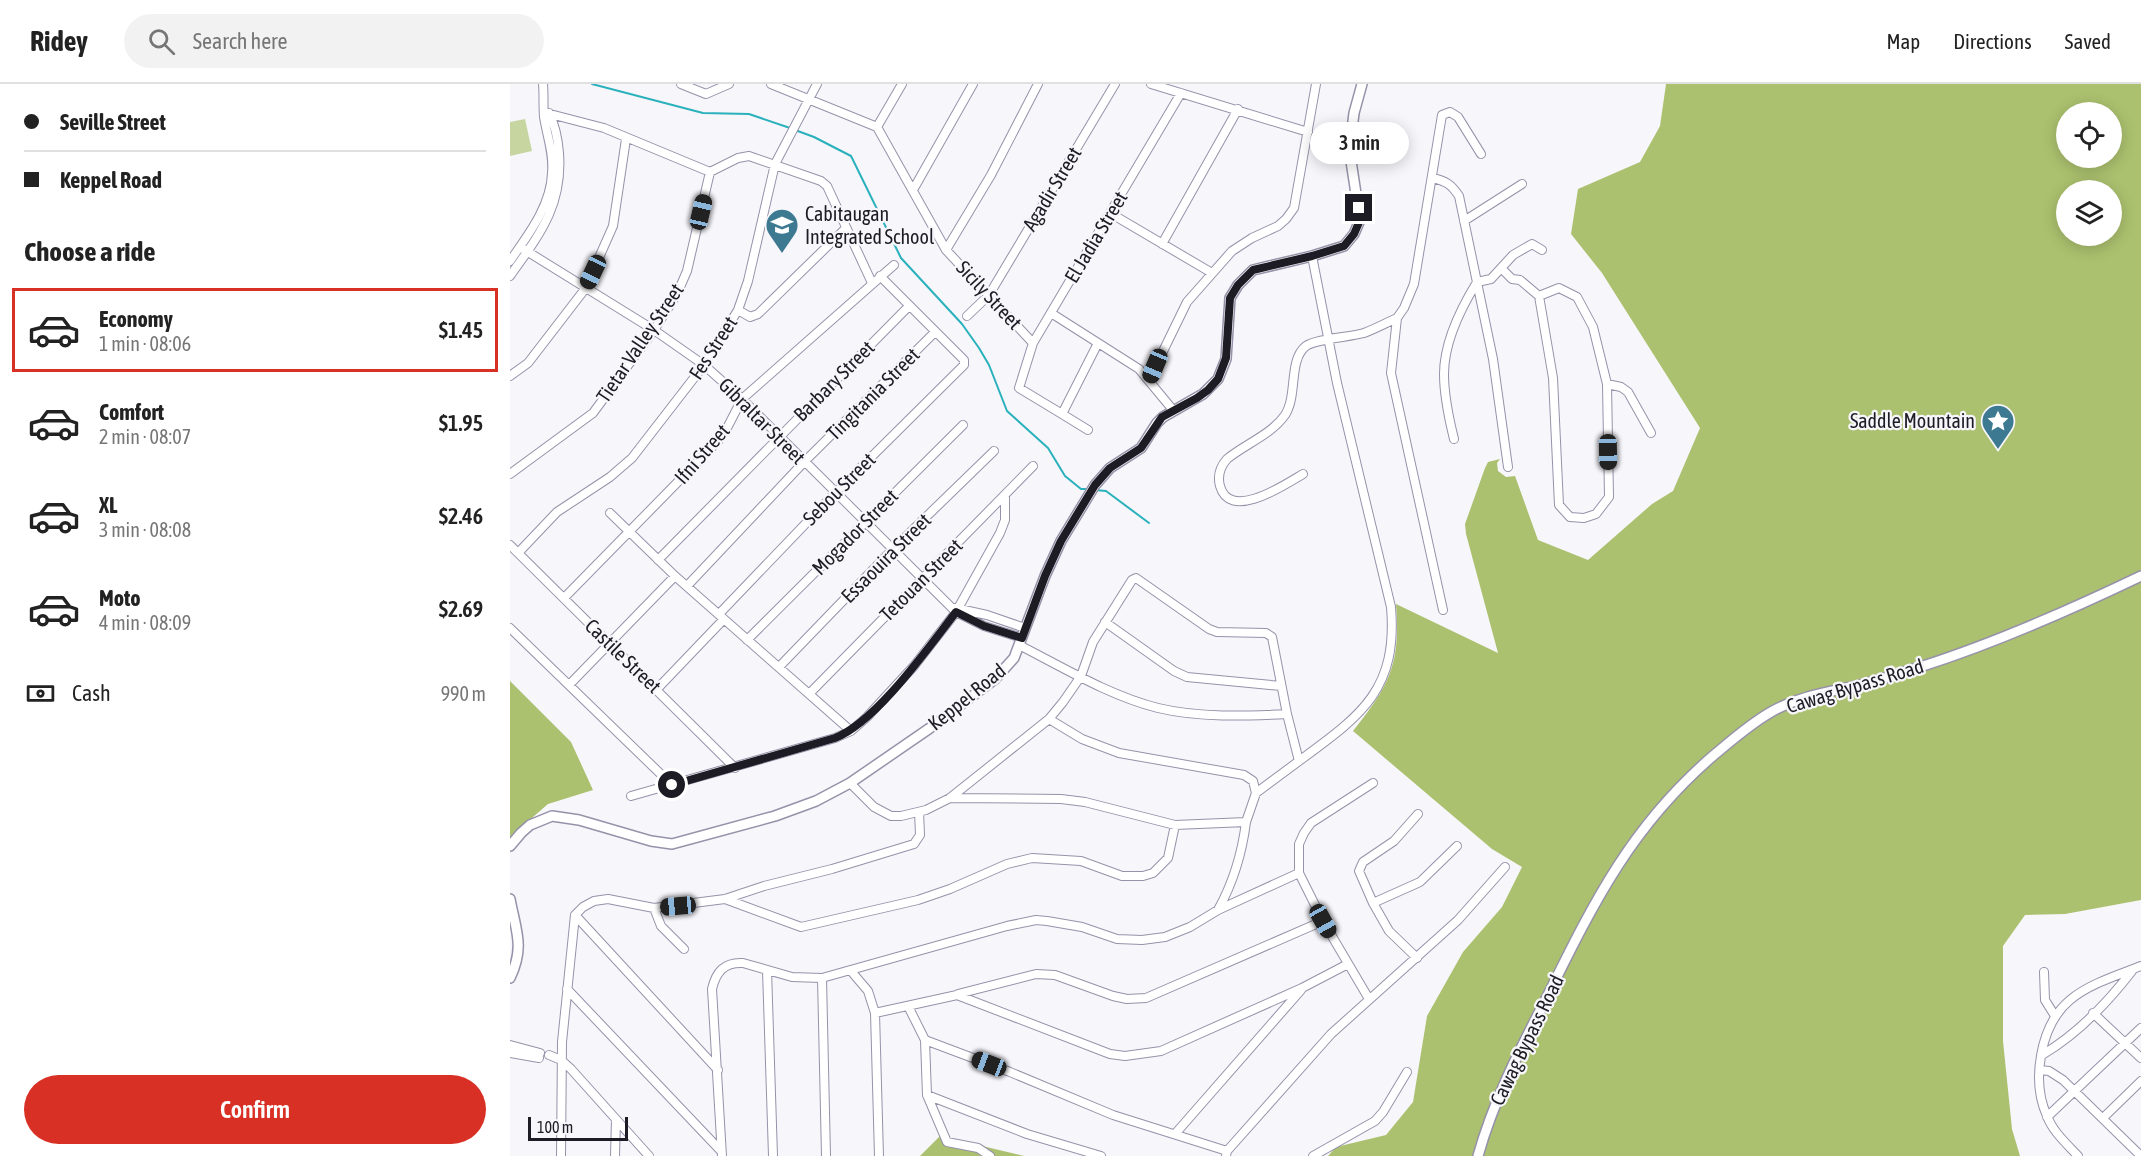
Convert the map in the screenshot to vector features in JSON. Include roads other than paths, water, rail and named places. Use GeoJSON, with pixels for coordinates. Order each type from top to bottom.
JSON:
{"type":"FeatureCollection","features":[{"type":"Feature","properties":{"kind":"street"},"geometry":{"type":"LineString","coordinates":[[510,261],[523,249],[553,209],[558,190],[561,173],[559,147],[546,112],[543,84]]}},
{"type":"Feature","properties":{"kind":"street"},"geometry":{"type":"LineString","coordinates":[[681,84],[706,94],[729,84]]}},
{"type":"Feature","properties":{"kind":"street"},"geometry":{"type":"LineString","coordinates":[[771,84],[877,127],[902,84]]}},
{"type":"Feature","properties":{"kind":"street","name":"Fes Street"},"geometry":{"type":"LineString","coordinates":[[518,553],[556,512],[610,477],[632,459],[704,365],[738,310],[750,272],[775,164],[817,84]]}},
{"type":"Feature","properties":{"kind":"street"},"geometry":{"type":"LineString","coordinates":[[913,190],[973,84]]}},
{"type":"Feature","properties":{"kind":"street"},"geometry":{"type":"LineString","coordinates":[[946,250],[991,174],[1038,84]]}},
{"type":"Feature","properties":{"kind":"street","name":"Agadir Street"},"geometry":{"type":"LineString","coordinates":[[967,316],[989,294],[1115,84]]}},
{"type":"Feature","properties":{"kind":"street"},"geometry":{"type":"LineString","coordinates":[[1151,84],[1308,132]]}},
{"type":"Feature","properties":{"kind":"street"},"geometry":{"type":"LineString","coordinates":[[1149,380],[1187,302],[1232,251],[1252,238],[1278,226],[1290,214],[1297,198],[1316,84]]}},
{"type":"Feature","properties":{"kind":"street","name":"Keppel Road"},"geometry":{"type":"LineString","coordinates":[[510,846],[530,825],[558,816],[586,821],[657,843],[678,844],[798,808],[850,783],[991,683],[1010,664],[1061,541],[1089,494],[1110,468],[1141,448],[1157,423],[1173,410],[1208,390],[1221,373],[1226,358],[1230,298],[1238,285],[1253,270],[1344,246],[1354,234],[1360,220],[1351,161],[1351,138],[1354,113],[1362,84]]}},
{"type":"Feature","properties":{"kind":"street","name":"El Jadia Street"},"geometry":{"type":"LineString","coordinates":[[1062,414],[1022,391],[1018,385],[1033,343],[1181,93]]}},
{"type":"Feature","properties":{"kind":"street"},"geometry":{"type":"LineString","coordinates":[[1162,244],[1238,109]]}},
{"type":"Feature","properties":{"kind":"street"},"geometry":{"type":"LineString","coordinates":[[1443,610],[1391,373],[1397,318],[1414,284],[1443,115],[1450,111],[1458,117],[1481,154]]}},
{"type":"Feature","properties":{"kind":"street"},"geometry":{"type":"LineString","coordinates":[[546,112],[604,128],[710,172],[738,158],[749,156],[824,183],[872,283]]}},
{"type":"Feature","properties":{"kind":"street","name":"Sicily Street"},"geometry":{"type":"LineString","coordinates":[[877,127],[946,250],[1033,343]]}},
{"type":"Feature","properties":{"kind":"street"},"geometry":{"type":"LineString","coordinates":[[510,376],[528,363],[585,289],[613,226],[626,139]]}},
{"type":"Feature","properties":{"kind":"street","name":"Tietar Valley Street"},"geometry":{"type":"LineString","coordinates":[[510,474],[593,413],[654,330],[677,294],[687,271],[710,172]]}},
{"type":"Feature","properties":{"kind":"street"},"geometry":{"type":"LineString","coordinates":[[1432,178],[1452,185],[1459,196],[1493,359],[1508,467]]}},
{"type":"Feature","properties":{"kind":"street"},"geometry":{"type":"LineString","coordinates":[[1464,221],[1522,184]]}},
{"type":"Feature","properties":{"kind":"street"},"geometry":{"type":"LineString","coordinates":[[1110,213],[1212,273]]}},
{"type":"Feature","properties":{"kind":"street"},"geometry":{"type":"LineString","coordinates":[[738,310],[750,317],[758,314],[846,228]]}},
{"type":"Feature","properties":{"kind":"street"},"geometry":{"type":"LineString","coordinates":[[1454,440],[1444,376],[1445,363],[1453,331],[1467,299],[1477,282],[1491,279],[1513,255],[1532,244],[1542,250]]}},
{"type":"Feature","properties":{"kind":"street"},"geometry":{"type":"LineString","coordinates":[[510,276],[523,249]]}},
{"type":"Feature","properties":{"kind":"street","name":"Gibraltar Street"},"geometry":{"type":"LineString","coordinates":[[523,249],[654,330],[704,365],[742,399],[892,550],[955,609],[984,626],[1022,637],[1081,676],[1140,703],[1176,711],[1225,716],[1287,714]]}},
{"type":"Feature","properties":{"kind":"street"},"geometry":{"type":"LineString","coordinates":[[1256,793],[1360,714],[1382,679],[1388,661],[1393,628],[1391,607],[1337,383],[1312,256]]}},
{"type":"Feature","properties":{"kind":"street","name":"Ifni Street"},"geometry":{"type":"LineString","coordinates":[[564,598],[718,441],[742,399],[894,265]]}},
{"type":"Feature","properties":{"kind":"street"},"geometry":{"type":"LineString","coordinates":[[1501,268],[1512,279],[1520,280],[1539,296],[1553,378],[1559,505],[1570,517],[1584,518],[1596,514],[1609,497],[1607,384],[1593,327],[1577,297],[1559,288],[1539,296]]}},
{"type":"Feature","properties":{"kind":"street"},"geometry":{"type":"LineString","coordinates":[[880,276],[935,332]]}},
{"type":"Feature","properties":{"kind":"street","name":"Barbary Street"},"geometry":{"type":"LineString","coordinates":[[658,560],[778,436],[909,306]]}},
{"type":"Feature","properties":{"kind":"street"},"geometry":{"type":"LineString","coordinates":[[1051,313],[1128,361],[1149,380],[1173,410]]}},
{"type":"Feature","properties":{"kind":"street"},"geometry":{"type":"LineString","coordinates":[[1303,474],[1263,496],[1244,501],[1233,499],[1225,494],[1220,487],[1219,477],[1222,465],[1227,459],[1270,430],[1285,415],[1292,401],[1295,366],[1299,353],[1308,344],[1364,333],[1397,318]]}},
{"type":"Feature","properties":{"kind":"street","name":"Sebou Street"},"geometry":{"type":"LineString","coordinates":[[657,689],[835,493],[963,367],[964,360],[935,332]]}},
{"type":"Feature","properties":{"kind":"street","name":"Tingitania Street"},"geometry":{"type":"LineString","coordinates":[[687,586],[804,462],[935,332]]}},
{"type":"Feature","properties":{"kind":"street"},"geometry":{"type":"LineString","coordinates":[[1088,430],[1062,414],[1098,344]]}},
{"type":"Feature","properties":{"kind":"street"},"geometry":{"type":"LineString","coordinates":[[1607,384],[1621,387],[1628,392],[1651,433]]}},
{"type":"Feature","properties":{"kind":"street","name":"Mogador Street"},"geometry":{"type":"LineString","coordinates":[[747,640],[963,425]]}},
{"type":"Feature","properties":{"kind":"street","name":"Essaouira Street"},"geometry":{"type":"LineString","coordinates":[[779,667],[892,550],[994,451]]}},
{"type":"Feature","properties":{"kind":"street","name":"Tetouan Street"},"geometry":{"type":"LineString","coordinates":[[809,694],[1033,466]]}},
{"type":"Feature","properties":{"kind":"street"},"geometry":{"type":"LineString","coordinates":[[631,796],[735,768],[835,738],[851,731],[905,677],[955,609],[1000,533],[1005,520],[1005,495]]}},
{"type":"Feature","properties":{"kind":"street"},"geometry":{"type":"LineString","coordinates":[[610,513],[675,576],[851,731]]}},
{"type":"Feature","properties":{"kind":"street","name":"Castile Street"},"geometry":{"type":"LineString","coordinates":[[510,545],[735,768]]}},
{"type":"Feature","properties":{"kind":"street"},"geometry":{"type":"LineString","coordinates":[[569,685],[675,576]]}},
{"type":"Feature","properties":{"kind":"street","name":"Cawag Bypass Road"},"geometry":{"type":"LineString","coordinates":[[1478,1156],[1486,1125],[1521,1048],[1609,877],[1659,809],[1702,766],[1747,728],[1771,712],[1799,699],[1862,684],[1989,644],[2141,576]]}},
{"type":"Feature","properties":{"kind":"street"},"geometry":{"type":"LineString","coordinates":[[850,783],[881,813],[891,816],[919,812],[950,798],[1049,719],[1081,676],[1093,642],[1132,580],[1136,578],[1209,629],[1217,632],[1269,634],[1272,637],[1299,761]]}},
{"type":"Feature","properties":{"kind":"street"},"geometry":{"type":"LineString","coordinates":[[1105,622],[1173,671],[1187,677],[1281,686]]}},
{"type":"Feature","properties":{"kind":"street"},"geometry":{"type":"LineString","coordinates":[[510,627],[672,785]]}},
{"type":"Feature","properties":{"kind":"street"},"geometry":{"type":"LineString","coordinates":[[1049,719],[1082,739],[1119,753],[1248,776],[1254,783],[1256,793],[1246,822],[1236,873],[1218,910]]}},
{"type":"Feature","properties":{"kind":"street"},"geometry":{"type":"LineString","coordinates":[[1369,999],[1323,921],[1299,873],[1299,844],[1311,823],[1373,783]]}},
{"type":"Feature","properties":{"kind":"street"},"geometry":{"type":"LineString","coordinates":[[950,798],[1085,802],[1175,825],[1246,822]]}},
{"type":"Feature","properties":{"kind":"street"},"geometry":{"type":"LineString","coordinates":[[561,1156],[562,1063],[575,915],[588,904],[608,899],[654,908],[725,899],[764,886],[911,846],[920,836],[919,812]]}},
{"type":"Feature","properties":{"kind":"street"},"geometry":{"type":"LineString","coordinates":[[1417,958],[1389,931],[1360,876],[1360,866],[1366,859],[1401,835],[1418,814]]}},
{"type":"Feature","properties":{"kind":"street"},"geometry":{"type":"LineString","coordinates":[[725,899],[801,927],[918,900],[950,889],[1007,864],[1032,858],[1082,861],[1122,876],[1143,876],[1153,873],[1168,858],[1175,825]]}},
{"type":"Feature","properties":{"kind":"street"},"geometry":{"type":"LineString","coordinates":[[1373,903],[1420,882],[1457,846]]}},
{"type":"Feature","properties":{"kind":"street"},"geometry":{"type":"LineString","coordinates":[[925,1040],[1113,1115],[1176,1134],[1226,1153],[1314,1052],[1369,999],[1458,920],[1505,867]]}},
{"type":"Feature","properties":{"kind":"street"},"geometry":{"type":"LineString","coordinates":[[722,1154],[712,998],[716,975],[725,966],[736,963],[792,977],[822,978],[1036,920],[1059,921],[1108,937],[1142,940],[1165,937],[1299,873]]}},
{"type":"Feature","properties":{"kind":"street"},"geometry":{"type":"LineString","coordinates":[[510,899],[519,951],[510,978]]}},
{"type":"Feature","properties":{"kind":"street"},"geometry":{"type":"LineString","coordinates":[[654,908],[660,926],[684,949]]}},
{"type":"Feature","properties":{"kind":"street"},"geometry":{"type":"LineString","coordinates":[[575,915],[718,1070]]}},
{"type":"Feature","properties":{"kind":"street"},"geometry":{"type":"LineString","coordinates":[[875,1013],[1036,974],[1055,975],[1120,998],[1146,998],[1323,921]]}},
{"type":"Feature","properties":{"kind":"street"},"geometry":{"type":"LineString","coordinates":[[957,994],[1110,1054],[1125,1056],[1161,1051],[1302,988],[1348,964]]}},
{"type":"Feature","properties":{"kind":"street"},"geometry":{"type":"LineString","coordinates":[[2042,1055],[2067,1037],[2093,1013],[2137,967]]}},
{"type":"Feature","properties":{"kind":"street"},"geometry":{"type":"LineString","coordinates":[[2078,1156],[2065,1143],[2047,1117],[2042,1101],[2040,1070],[2046,1033],[2055,1016],[2070,1000],[2088,989],[2137,967]]}},
{"type":"Feature","properties":{"kind":"street"},"geometry":{"type":"LineString","coordinates":[[767,970],[773,1156]]}},
{"type":"Feature","properties":{"kind":"street"},"geometry":{"type":"LineString","coordinates":[[851,971],[868,991],[875,1013],[879,1156]]}},
{"type":"Feature","properties":{"kind":"street"},"geometry":{"type":"LineString","coordinates":[[2044,972],[2044,1000],[2055,1016]]}},
{"type":"Feature","properties":{"kind":"street"},"geometry":{"type":"LineString","coordinates":[[822,978],[826,1156]]}},
{"type":"Feature","properties":{"kind":"street"},"geometry":{"type":"LineString","coordinates":[[1176,1134],[1302,988]]}},
{"type":"Feature","properties":{"kind":"street"},"geometry":{"type":"LineString","coordinates":[[567,989],[722,1154]]}},
{"type":"Feature","properties":{"kind":"street"},"geometry":{"type":"LineString","coordinates":[[908,1006],[925,1040],[927,1095],[947,1142],[978,1148],[990,1156]]}},
{"type":"Feature","properties":{"kind":"street"},"geometry":{"type":"LineString","coordinates":[[2093,1013],[2141,1058]]}},
{"type":"Feature","properties":{"kind":"street"},"geometry":{"type":"LineString","coordinates":[[2047,1117],[2141,1028]]}},
{"type":"Feature","properties":{"kind":"street"},"geometry":{"type":"LineString","coordinates":[[510,1045],[562,1063],[571,1069],[649,1156]]}},
{"type":"Feature","properties":{"kind":"street"},"geometry":{"type":"LineString","coordinates":[[510,1053],[544,1056]]}},
{"type":"Feature","properties":{"kind":"street"},"geometry":{"type":"LineString","coordinates":[[2040,1070],[2056,1075],[2075,1090],[2138,1153],[2141,1143]]}},
{"type":"Feature","properties":{"kind":"street"},"geometry":{"type":"LineString","coordinates":[[1313,1156],[1375,1121],[1407,1072]]}},
{"type":"Feature","properties":{"kind":"street"},"geometry":{"type":"LineString","coordinates":[[2103,1118],[2141,1082]]}},
{"type":"Feature","properties":{"kind":"street"},"geometry":{"type":"LineString","coordinates":[[927,1095],[1027,1134],[1101,1156]]}},
{"type":"Feature","properties":{"kind":"street"},"geometry":{"type":"LineString","coordinates":[[615,1156],[616,1120]]}},
{"type":"Feature","properties":{"kind":"waterway"},"geometry":{"type":"LineString","coordinates":[[592,84],[703,113],[749,114],[790,128]]}},
{"type":"Feature","properties":{"kind":"waterway"},"geometry":{"type":"LineString","coordinates":[[795,130],[851,156],[901,258],[962,324],[979,348],[989,365],[1007,411],[1048,448],[1065,476],[1081,489],[1089,489]]}},
{"type":"Feature","properties":{"kind":"waterway"},"geometry":{"type":"LineString","coordinates":[[1095,490],[1106,491],[1149,523]]}},
{"type":"Feature","properties":{"kind":"place","name":"Cabitaugan Integrated School"},"geometry":{"type":"Point","coordinates":[782,254]}},
{"type":"Feature","properties":{"kind":"place","name":"Saddle Mountain"},"geometry":{"type":"Point","coordinates":[1998,450]}}]}
